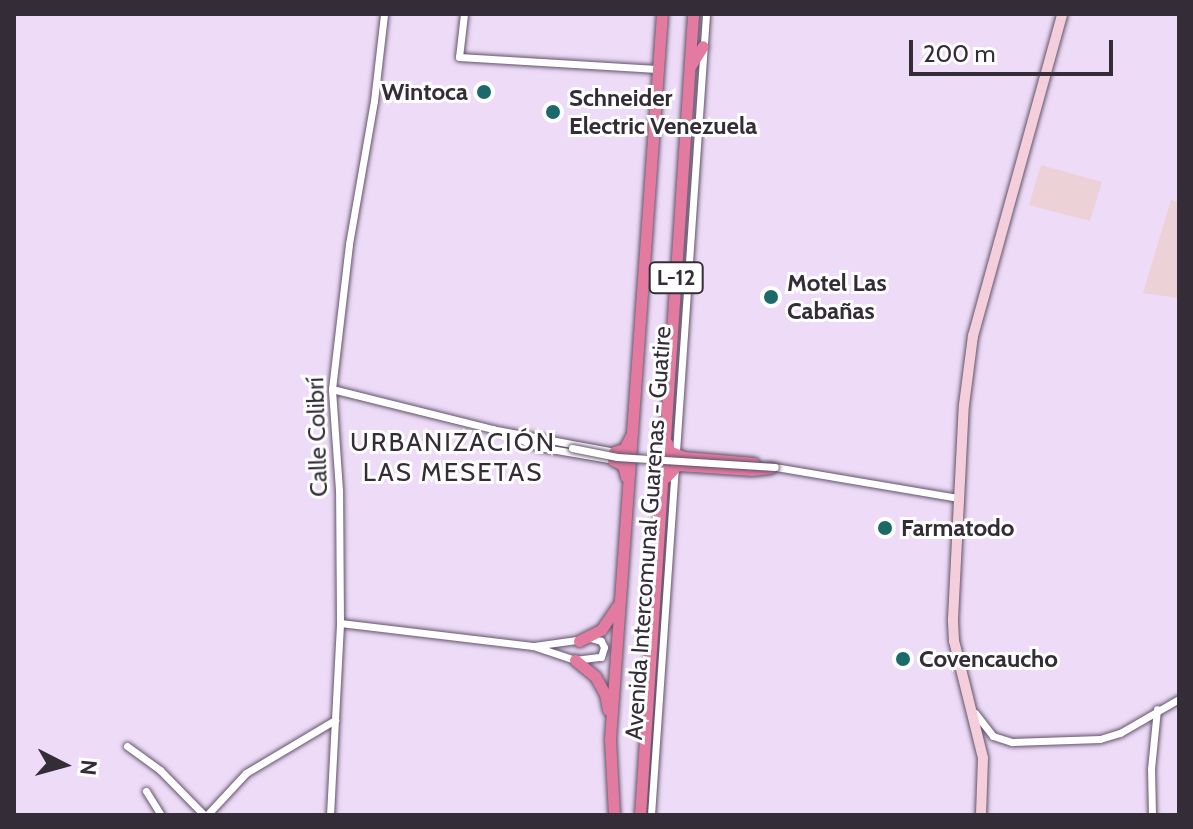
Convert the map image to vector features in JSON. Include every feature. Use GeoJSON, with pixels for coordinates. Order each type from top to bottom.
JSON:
{"type":"FeatureCollection","features":[{"type":"Feature","properties":{"kind":"highway","name":"Avenida Intercomunal Guarenas - Guatire"},"geometry":{"type":"LineString","coordinates":[[614,815],[610,739],[662,14]]}},
{"type":"Feature","properties":{"kind":"highway","name":"Avenida Intercomunal Guarenas - Guatire"},"geometry":{"type":"LineString","coordinates":[[640,815],[693,14]]}},
{"type":"Feature","properties":{"kind":"highway"},"geometry":{"type":"LineString","coordinates":[[689,69],[703,46]]}},
{"type":"Feature","properties":{"kind":"highway"},"geometry":{"type":"LineString","coordinates":[[670,380],[679,409]]}},
{"type":"Feature","properties":{"kind":"highway"},"geometry":{"type":"LineString","coordinates":[[629,496],[623,465],[614,456],[627,446],[633,416]]}},
{"type":"Feature","properties":{"kind":"highway"},"geometry":{"type":"LineString","coordinates":[[667,442],[676,460],[775,467]]}},
{"type":"Feature","properties":{"kind":"highway"},"geometry":{"type":"LineString","coordinates":[[664,486],[676,460]]}},
{"type":"Feature","properties":{"kind":"highway"},"geometry":{"type":"LineString","coordinates":[[579,641],[609,622],[621,590]]}},
{"type":"Feature","properties":{"kind":"highway"},"geometry":{"type":"LineString","coordinates":[[575,660],[595,676],[605,694],[610,739]]}},
{"type":"Feature","properties":{"kind":"main road"},"geometry":{"type":"LineString","coordinates":[[981,815],[983,758],[954,641],[953,619],[958,498],[971,344],[1062,14]]}},
{"type":"Feature","properties":{"kind":"street","name":"Calle Colibrí"},"geometry":{"type":"LineString","coordinates":[[330,815],[340,623],[339,490],[332,389],[349,244],[374,101],[384,14]]}},
{"type":"Feature","properties":{"kind":"street"},"geometry":{"type":"LineString","coordinates":[[464,14],[459,57],[657,69]]}},
{"type":"Feature","properties":{"kind":"street","name":"Avenida Intercomunal Guarenas - Guatire"},"geometry":{"type":"LineString","coordinates":[[651,815],[706,14]]}},
{"type":"Feature","properties":{"kind":"street"},"geometry":{"type":"LineString","coordinates":[[332,389],[614,456]]}},
{"type":"Feature","properties":{"kind":"street"},"geometry":{"type":"LineString","coordinates":[[491,429],[617,457],[775,467],[958,498]]}},
{"type":"Feature","properties":{"kind":"street"},"geometry":{"type":"LineString","coordinates":[[508,434],[539,447],[614,456]]}},
{"type":"Feature","properties":{"kind":"street"},"geometry":{"type":"LineString","coordinates":[[340,623],[533,646],[575,660],[594,659],[604,652],[601,641],[533,646]]}},
{"type":"Feature","properties":{"kind":"street"},"geometry":{"type":"LineString","coordinates":[[972,708],[993,736],[1012,742],[1109,737],[1179,699]]}},
{"type":"Feature","properties":{"kind":"street"},"geometry":{"type":"LineString","coordinates":[[1152,815],[1151,769],[1157,709]]}},
{"type":"Feature","properties":{"kind":"street"},"geometry":{"type":"LineString","coordinates":[[127,746],[160,770],[206,815],[246,773],[335,720]]}},
{"type":"Feature","properties":{"kind":"street"},"geometry":{"type":"LineString","coordinates":[[146,791],[161,815]]}},
{"type":"Feature","properties":{"kind":"shaded area"},"geometry":{"type":"Polygon","coordinates":[[[1041,165],[1102,182],[1090,221],[1029,205],[1041,165]]]}},
{"type":"Feature","properties":{"kind":"shaded area"},"geometry":{"type":"Polygon","coordinates":[[[1171,200],[1179,202],[1179,298],[1143,293],[1171,200]]]}},
{"type":"Feature","properties":{"kind":"place","name":"Wintoca"},"geometry":{"type":"Point","coordinates":[484,92]}},
{"type":"Feature","properties":{"kind":"place","name":"Schneider Electric Venezuela"},"geometry":{"type":"Point","coordinates":[553,112]}},
{"type":"Feature","properties":{"kind":"place","name":"Motel Las Cabañas"},"geometry":{"type":"Point","coordinates":[771,297]}},
{"type":"Feature","properties":{"kind":"place","name":"Farmatodo"},"geometry":{"type":"Point","coordinates":[885,528]}},
{"type":"Feature","properties":{"kind":"place","name":"Covencaucho"},"geometry":{"type":"Point","coordinates":[903,659]}},
{"type":"Feature","properties":{"kind":"district","name":"URBANIZACIÓN LAS MESETAS"},"geometry":{"type":"Point","coordinates":[453,458]}}]}
